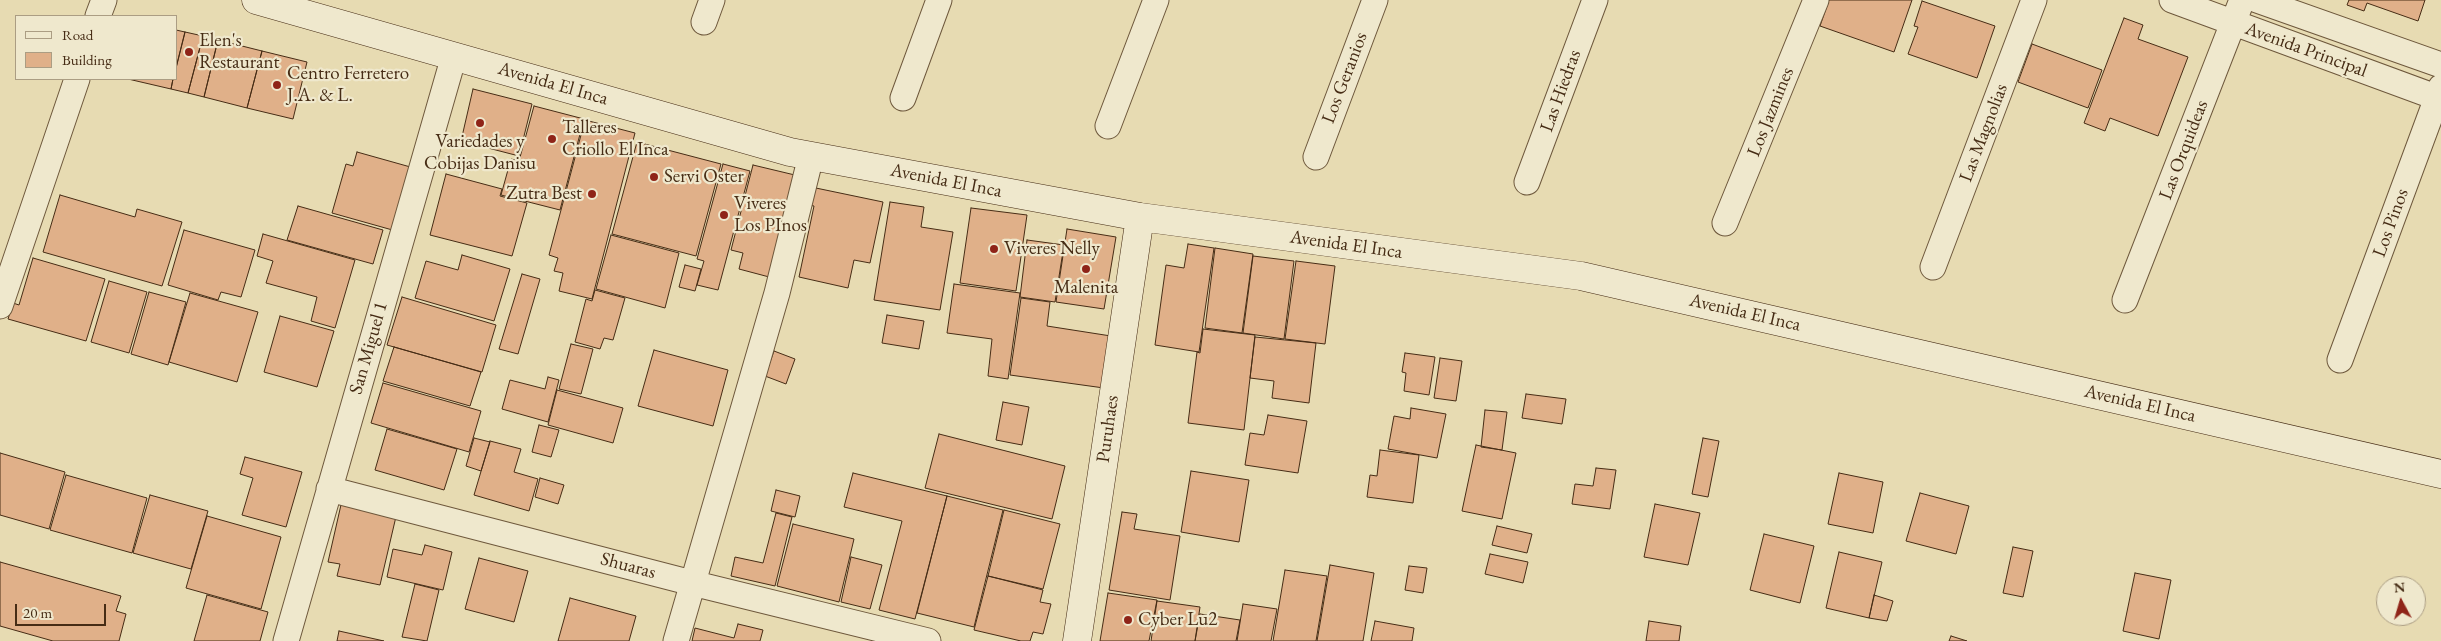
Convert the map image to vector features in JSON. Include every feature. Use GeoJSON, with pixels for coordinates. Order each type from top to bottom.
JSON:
{"type":"FeatureCollection","features":[{"type":"Feature","properties":{"kind":"street"},"geometry":{"type":"LineString","coordinates":[[98,15],[104,0]]}},
{"type":"Feature","properties":{"kind":"street","name":"Avenida El Inca"},"geometry":{"type":"LineString","coordinates":[[256,0],[790,152],[1140,217],[1581,276],[2441,474]]}},
{"type":"Feature","properties":{"kind":"street"},"geometry":{"type":"LineString","coordinates":[[903,98],[939,0]]}},
{"type":"Feature","properties":{"kind":"street"},"geometry":{"type":"LineString","coordinates":[[1108,126],[1156,0]]}},
{"type":"Feature","properties":{"kind":"street","name":"Los Geranios"},"geometry":{"type":"LineString","coordinates":[[1316,157],[1375,0]]}},
{"type":"Feature","properties":{"kind":"street","name":"Las Hiedras"},"geometry":{"type":"LineString","coordinates":[[1527,182],[1595,0]]}},
{"type":"Feature","properties":{"kind":"street","name":"Los Jazmines"},"geometry":{"type":"LineString","coordinates":[[1725,223],[1816,0]]}},
{"type":"Feature","properties":{"kind":"street","name":"Las Magnolias"},"geometry":{"type":"LineString","coordinates":[[1933,267],[2034,0]]}},
{"type":"Feature","properties":{"kind":"street","name":"Avenida Principal"},"geometry":{"type":"LineString","coordinates":[[2172,0],[2238,11],[2440,95]]}},
{"type":"Feature","properties":{"kind":"street","name":"Avenida Principal"},"geometry":{"type":"LineString","coordinates":[[2257,0],[2441,65]]}},
{"type":"Feature","properties":{"kind":"street","name":"Las Orquideas"},"geometry":{"type":"LineString","coordinates":[[2126,300],[2238,11]]}},
{"type":"Feature","properties":{"kind":"street","name":"San Miguel 1"},"geometry":{"type":"LineString","coordinates":[[286,641],[454,56]]}},
{"type":"Feature","properties":{"kind":"street"},"geometry":{"type":"LineString","coordinates":[[0,306],[77,80]]}},
{"type":"Feature","properties":{"kind":"street","name":"Los Pinos"},"geometry":{"type":"LineString","coordinates":[[2340,360],[2440,95]]}},
{"type":"Feature","properties":{"kind":"street"},"geometry":{"type":"LineString","coordinates":[[676,641],[778,293],[811,156]]}},
{"type":"Feature","properties":{"kind":"street","name":"Puruhaes"},"geometry":{"type":"LineString","coordinates":[[1076,641],[1140,217]]}},
{"type":"Feature","properties":{"kind":"street","name":"Shuaras"},"geometry":{"type":"LineString","coordinates":[[329,489],[692,583],[928,641]]}},
{"type":"Feature","properties":{"kind":"building"},"geometry":{"type":"Polygon","coordinates":[[[1829,0],[1912,0],[1894,52],[1820,26],[1829,0]]]}},
{"type":"Feature","properties":{"kind":"building"},"geometry":{"type":"Polygon","coordinates":[[[2349,0],[2425,0],[2418,21],[2367,3],[2364,11],[2347,5],[2349,0]]]}},
{"type":"Feature","properties":{"kind":"building"},"geometry":{"type":"Polygon","coordinates":[[[1922,1],[1995,26],[1977,78],[1908,54],[1918,27],[1914,26],[1922,1]]]}},
{"type":"Feature","properties":{"kind":"building"},"geometry":{"type":"Polygon","coordinates":[[[2124,18],[2143,25],[2138,39],[2188,57],[2158,136],[2110,118],[2105,131],[2084,123],[2124,18]]]}},
{"type":"Feature","properties":{"kind":"building"},"geometry":{"type":"Polygon","coordinates":[[[178,30],[185,32],[178,60],[178,30]]]}},
{"type":"Feature","properties":{"kind":"building","name":"Elen's Restaurant"},"geometry":{"type":"Polygon","coordinates":[[[185,32],[203,36],[188,93],[171,89],[173,80],[178,80],[178,60],[185,32]]]}},
{"type":"Feature","properties":{"kind":"building"},"geometry":{"type":"Polygon","coordinates":[[[203,36],[218,40],[204,97],[188,93],[203,36]]]}},
{"type":"Feature","properties":{"kind":"building"},"geometry":{"type":"Polygon","coordinates":[[[218,40],[262,51],[247,108],[204,97],[218,40]]]}},
{"type":"Feature","properties":{"kind":"building"},"geometry":{"type":"Polygon","coordinates":[[[2032,44],[2102,70],[2088,108],[2018,82],[2032,44]]]}},
{"type":"Feature","properties":{"kind":"building","name":"Centro Ferretero J.A. & L."},"geometry":{"type":"Polygon","coordinates":[[[262,51],[307,62],[293,119],[247,108],[262,51]]]}},
{"type":"Feature","properties":{"kind":"building"},"geometry":{"type":"Polygon","coordinates":[[[132,80],[173,80],[171,89],[132,80]]]}},
{"type":"Feature","properties":{"kind":"building"},"geometry":{"type":"Polygon","coordinates":[[[473,89],[532,104],[519,156],[461,141],[473,89]]]}},
{"type":"Feature","properties":{"kind":"building","name":"Talleres Criollo El Inca"},"geometry":{"type":"Polygon","coordinates":[[[534,106],[584,119],[560,210],[501,195],[511,159],[519,161],[534,106]]]}},
{"type":"Feature","properties":{"kind":"building","name":"Zutra Best"},"geometry":{"type":"Polygon","coordinates":[[[585,120],[635,133],[592,299],[559,291],[563,273],[554,271],[558,258],[549,255],[585,120]]]}},
{"type":"Feature","properties":{"kind":"building"},"geometry":{"type":"Polygon","coordinates":[[[637,142],[721,164],[696,256],[612,234],[637,142]]]}},
{"type":"Feature","properties":{"kind":"building"},"geometry":{"type":"Polygon","coordinates":[[[357,152],[414,168],[396,231],[332,213],[346,164],[353,166],[357,152]]]}},
{"type":"Feature","properties":{"kind":"building","name":"Viveres Los PInos"},"geometry":{"type":"Polygon","coordinates":[[[723,164],[750,171],[718,290],[697,285],[704,261],[697,259],[723,164]]]}},
{"type":"Feature","properties":{"kind":"building"},"geometry":{"type":"Polygon","coordinates":[[[753,165],[799,176],[773,278],[739,269],[743,253],[731,250],[753,165]]]}},
{"type":"Feature","properties":{"kind":"building"},"geometry":{"type":"Polygon","coordinates":[[[446,174],[502,189],[500,196],[527,203],[512,256],[430,235],[446,174]]]}},
{"type":"Feature","properties":{"kind":"building"},"geometry":{"type":"Polygon","coordinates":[[[811,187],[883,202],[870,263],[854,260],[848,288],[799,277],[814,206],[808,205],[811,187]]]}},
{"type":"Feature","properties":{"kind":"building"},"geometry":{"type":"Polygon","coordinates":[[[60,195],[135,217],[137,209],[182,222],[162,286],[43,252],[60,195]]]}},
{"type":"Feature","properties":{"kind":"building"},"geometry":{"type":"Polygon","coordinates":[[[890,202],[924,207],[921,227],[953,232],[940,310],[874,300],[890,202]]]}},
{"type":"Feature","properties":{"kind":"building"},"geometry":{"type":"Polygon","coordinates":[[[298,206],[383,230],[373,264],[287,240],[298,206]]]}},
{"type":"Feature","properties":{"kind":"building","name":"Viveres Nelly"},"geometry":{"type":"Polygon","coordinates":[[[971,208],[1027,215],[1016,291],[960,283],[971,208]]]}},
{"type":"Feature","properties":{"kind":"building","name":"Malenita"},"geometry":{"type":"Polygon","coordinates":[[[1067,229],[1116,237],[1104,309],[1056,302],[1067,229]]]}},
{"type":"Feature","properties":{"kind":"building"},"geometry":{"type":"Polygon","coordinates":[[[184,230],[255,250],[241,297],[221,292],[218,300],[168,285],[184,230]]]}},
{"type":"Feature","properties":{"kind":"building"},"geometry":{"type":"Polygon","coordinates":[[[263,234],[355,260],[335,328],[311,321],[317,297],[266,283],[273,261],[257,256],[263,234]]]}},
{"type":"Feature","properties":{"kind":"building"},"geometry":{"type":"Polygon","coordinates":[[[611,235],[679,253],[665,308],[596,289],[611,235]]]}},
{"type":"Feature","properties":{"kind":"building"},"geometry":{"type":"Polygon","coordinates":[[[1027,240],[1064,245],[1055,302],[1020,297],[1027,240]]]}},
{"type":"Feature","properties":{"kind":"building"},"geometry":{"type":"Polygon","coordinates":[[[1188,244],[1214,248],[1199,352],[1155,345],[1166,265],[1184,268],[1188,244]]]}},
{"type":"Feature","properties":{"kind":"building"},"geometry":{"type":"Polygon","coordinates":[[[1215,248],[1253,254],[1242,333],[1205,328],[1215,248]]]}},
{"type":"Feature","properties":{"kind":"building"},"geometry":{"type":"Polygon","coordinates":[[[462,255],[510,269],[494,321],[415,298],[426,261],[458,270],[462,255]]]}},
{"type":"Feature","properties":{"kind":"building"},"geometry":{"type":"Polygon","coordinates":[[[1253,256],[1294,261],[1284,339],[1243,333],[1253,256]]]}},
{"type":"Feature","properties":{"kind":"building"},"geometry":{"type":"Polygon","coordinates":[[[33,258],[105,279],[86,341],[8,319],[13,303],[19,305],[33,258]]]}},
{"type":"Feature","properties":{"kind":"building"},"geometry":{"type":"Polygon","coordinates":[[[1296,261],[1335,266],[1325,344],[1285,339],[1296,261]]]}},
{"type":"Feature","properties":{"kind":"building"},"geometry":{"type":"Polygon","coordinates":[[[685,265],[701,269],[695,291],[679,287],[685,265]]]}},
{"type":"Feature","properties":{"kind":"building"},"geometry":{"type":"Polygon","coordinates":[[[522,274],[540,279],[518,354],[499,349],[522,274]]]}},
{"type":"Feature","properties":{"kind":"building"},"geometry":{"type":"Polygon","coordinates":[[[109,281],[147,292],[129,353],[91,342],[109,281]]]}},
{"type":"Feature","properties":{"kind":"building"},"geometry":{"type":"Polygon","coordinates":[[[954,284],[1020,293],[1008,379],[988,376],[992,339],[947,333],[954,284]]]}},
{"type":"Feature","properties":{"kind":"building"},"geometry":{"type":"Polygon","coordinates":[[[595,290],[625,298],[613,340],[604,338],[600,349],[575,342],[586,299],[592,301],[595,290]]]}},
{"type":"Feature","properties":{"kind":"building"},"geometry":{"type":"Polygon","coordinates":[[[149,292],[186,302],[168,365],[131,354],[149,292]]]}},
{"type":"Feature","properties":{"kind":"building"},"geometry":{"type":"Polygon","coordinates":[[[190,293],[258,312],[237,382],[169,362],[190,293]]]}},
{"type":"Feature","properties":{"kind":"building"},"geometry":{"type":"Polygon","coordinates":[[[402,297],[496,325],[482,372],[387,345],[402,297]]]}},
{"type":"Feature","properties":{"kind":"building"},"geometry":{"type":"Polygon","coordinates":[[[1021,298],[1050,302],[1047,326],[1111,336],[1104,388],[1010,375],[1021,298]]]}},
{"type":"Feature","properties":{"kind":"building"},"geometry":{"type":"Polygon","coordinates":[[[887,315],[924,321],[919,349],[882,343],[887,315]]]}},
{"type":"Feature","properties":{"kind":"building"},"geometry":{"type":"Polygon","coordinates":[[[280,316],[334,331],[317,387],[264,372],[280,316]]]}},
{"type":"Feature","properties":{"kind":"building"},"geometry":{"type":"Polygon","coordinates":[[[1203,329],[1255,335],[1244,430],[1188,423],[1197,352],[1200,353],[1203,329]]]}},
{"type":"Feature","properties":{"kind":"building"},"geometry":{"type":"Polygon","coordinates":[[[1255,337],[1316,343],[1309,403],[1272,398],[1274,381],[1250,378],[1255,337]]]}},
{"type":"Feature","properties":{"kind":"building"},"geometry":{"type":"Polygon","coordinates":[[[571,344],[593,349],[581,394],[559,389],[571,344]]]}},
{"type":"Feature","properties":{"kind":"building"},"geometry":{"type":"Polygon","coordinates":[[[394,347],[481,372],[470,406],[383,381],[394,347]]]}},
{"type":"Feature","properties":{"kind":"building"},"geometry":{"type":"Polygon","coordinates":[[[654,350],[728,370],[713,426],[638,406],[654,350]]]}},
{"type":"Feature","properties":{"kind":"building"},"geometry":{"type":"Polygon","coordinates":[[[774,351],[795,359],[786,384],[765,376],[774,351]]]}},
{"type":"Feature","properties":{"kind":"building"},"geometry":{"type":"Polygon","coordinates":[[[1405,353],[1435,357],[1429,395],[1404,391],[1406,373],[1402,372],[1405,353]]]}},
{"type":"Feature","properties":{"kind":"building"},"geometry":{"type":"Polygon","coordinates":[[[1440,358],[1462,361],[1456,401],[1434,398],[1440,358]]]}},
{"type":"Feature","properties":{"kind":"building"},"geometry":{"type":"Polygon","coordinates":[[[548,377],[559,380],[548,422],[502,409],[510,380],[545,389],[548,377]]]}},
{"type":"Feature","properties":{"kind":"building"},"geometry":{"type":"Polygon","coordinates":[[[383,383],[481,411],[469,452],[371,423],[383,383]]]}},
{"type":"Feature","properties":{"kind":"building"},"geometry":{"type":"Polygon","coordinates":[[[557,390],[623,408],[613,443],[548,425],[557,390]]]}},
{"type":"Feature","properties":{"kind":"building"},"geometry":{"type":"Polygon","coordinates":[[[1526,394],[1566,399],[1562,424],[1522,418],[1526,394]]]}},
{"type":"Feature","properties":{"kind":"building"},"geometry":{"type":"Polygon","coordinates":[[[1003,402],[1029,407],[1022,445],[996,440],[1003,402]]]}},
{"type":"Feature","properties":{"kind":"building"},"geometry":{"type":"Polygon","coordinates":[[[1411,408],[1446,414],[1437,458],[1388,449],[1394,416],[1410,419],[1411,408]]]}},
{"type":"Feature","properties":{"kind":"building"},"geometry":{"type":"Polygon","coordinates":[[[1485,410],[1507,412],[1502,450],[1481,447],[1485,410]]]}},
{"type":"Feature","properties":{"kind":"building"},"geometry":{"type":"Polygon","coordinates":[[[1268,415],[1307,421],[1298,473],[1245,465],[1250,433],[1264,435],[1268,415]]]}},
{"type":"Feature","properties":{"kind":"building"},"geometry":{"type":"Polygon","coordinates":[[[539,425],[559,430],[551,457],[532,452],[539,425]]]}},
{"type":"Feature","properties":{"kind":"building"},"geometry":{"type":"Polygon","coordinates":[[[387,429],[457,449],[444,490],[375,470],[387,429]]]}},
{"type":"Feature","properties":{"kind":"building"},"geometry":{"type":"Polygon","coordinates":[[[939,434],[1065,466],[1052,519],[925,488],[939,434]]]}},
{"type":"Feature","properties":{"kind":"building"},"geometry":{"type":"Polygon","coordinates":[[[474,438],[490,442],[481,471],[466,466],[474,438]]]}},
{"type":"Feature","properties":{"kind":"building"},"geometry":{"type":"Polygon","coordinates":[[[1703,438],[1719,441],[1708,497],[1692,494],[1703,438]]]}},
{"type":"Feature","properties":{"kind":"building"},"geometry":{"type":"Polygon","coordinates":[[[490,441],[521,449],[514,472],[538,479],[529,511],[474,495],[490,441]]]}},
{"type":"Feature","properties":{"kind":"building"},"geometry":{"type":"Polygon","coordinates":[[[1476,445],[1516,453],[1502,519],[1462,511],[1476,445]]]}},
{"type":"Feature","properties":{"kind":"building"},"geometry":{"type":"Polygon","coordinates":[[[1380,450],[1419,455],[1413,503],[1367,497],[1370,475],[1377,476],[1380,450]]]}},
{"type":"Feature","properties":{"kind":"building"},"geometry":{"type":"Polygon","coordinates":[[[0,453],[65,472],[49,529],[0,515],[0,453]]]}},
{"type":"Feature","properties":{"kind":"building"},"geometry":{"type":"Polygon","coordinates":[[[245,457],[302,472],[286,527],[242,515],[253,478],[240,474],[245,457]]]}},
{"type":"Feature","properties":{"kind":"building"},"geometry":{"type":"Polygon","coordinates":[[[1596,468],[1616,470],[1610,509],[1572,504],[1575,484],[1593,486],[1596,468]]]}},
{"type":"Feature","properties":{"kind":"building"},"geometry":{"type":"Polygon","coordinates":[[[1191,471],[1249,480],[1239,542],[1181,532],[1191,471]]]}},
{"type":"Feature","properties":{"kind":"building"},"geometry":{"type":"Polygon","coordinates":[[[853,473],[947,496],[915,619],[879,610],[902,521],[844,507],[853,473]]]}},
{"type":"Feature","properties":{"kind":"building"},"geometry":{"type":"Polygon","coordinates":[[[1839,473],[1883,482],[1873,533],[1828,524],[1839,473]]]}},
{"type":"Feature","properties":{"kind":"building"},"geometry":{"type":"Polygon","coordinates":[[[66,475],[147,498],[132,553],[50,530],[66,475]]]}},
{"type":"Feature","properties":{"kind":"building"},"geometry":{"type":"Polygon","coordinates":[[[540,478],[564,485],[558,504],[535,497],[540,478]]]}},
{"type":"Feature","properties":{"kind":"building"},"geometry":{"type":"Polygon","coordinates":[[[776,490],[800,496],[795,517],[771,511],[776,490]]]}},
{"type":"Feature","properties":{"kind":"building"},"geometry":{"type":"Polygon","coordinates":[[[1920,493],[1969,506],[1956,554],[1906,541],[1920,493]]]}},
{"type":"Feature","properties":{"kind":"building"},"geometry":{"type":"Polygon","coordinates":[[[150,495],[208,511],[191,569],[133,553],[150,495]]]}},
{"type":"Feature","properties":{"kind":"building"},"geometry":{"type":"Polygon","coordinates":[[[343,496],[398,508],[380,585],[337,576],[340,564],[328,562],[343,496]]]}},
{"type":"Feature","properties":{"kind":"building"},"geometry":{"type":"Polygon","coordinates":[[[947,496],[1003,510],[974,627],[917,613],[947,496]]]}},
{"type":"Feature","properties":{"kind":"building"},"geometry":{"type":"Polygon","coordinates":[[[1655,504],[1700,513],[1688,565],[1644,557],[1655,504]]]}},
{"type":"Feature","properties":{"kind":"building"},"geometry":{"type":"Polygon","coordinates":[[[1004,510],[1060,524],[1043,589],[988,576],[1004,510]]]}},
{"type":"Feature","properties":{"kind":"building"},"geometry":{"type":"Polygon","coordinates":[[[1122,512],[1137,514],[1134,529],[1180,536],[1170,600],[1109,590],[1122,512]]]}},
{"type":"Feature","properties":{"kind":"building"},"geometry":{"type":"Polygon","coordinates":[[[776,513],[792,517],[775,586],[731,576],[735,557],[763,563],[776,513]]]}},
{"type":"Feature","properties":{"kind":"building"},"geometry":{"type":"Polygon","coordinates":[[[207,516],[281,537],[261,609],[186,588],[207,516]]]}},
{"type":"Feature","properties":{"kind":"building"},"geometry":{"type":"Polygon","coordinates":[[[793,524],[854,539],[839,602],[777,586],[793,524]]]}},
{"type":"Feature","properties":{"kind":"building"},"geometry":{"type":"Polygon","coordinates":[[[1497,526],[1532,534],[1527,553],[1492,545],[1497,526]]]}},
{"type":"Feature","properties":{"kind":"building"},"geometry":{"type":"Polygon","coordinates":[[[1764,534],[1814,546],[1800,603],[1750,590],[1764,534]]]}},
{"type":"Feature","properties":{"kind":"building"},"geometry":{"type":"Polygon","coordinates":[[[425,545],[452,552],[443,590],[387,577],[393,549],[422,555],[425,545]]]}},
{"type":"Feature","properties":{"kind":"building"},"geometry":{"type":"Polygon","coordinates":[[[2013,547],[2033,551],[2023,597],[2003,593],[2013,547]]]}},
{"type":"Feature","properties":{"kind":"building"},"geometry":{"type":"Polygon","coordinates":[[[1839,552],[1882,562],[1869,618],[1826,608],[1839,552]]]}},
{"type":"Feature","properties":{"kind":"building"},"geometry":{"type":"Polygon","coordinates":[[[1490,554],[1528,562],[1523,583],[1485,574],[1490,554]]]}},
{"type":"Feature","properties":{"kind":"building"},"geometry":{"type":"Polygon","coordinates":[[[851,557],[882,565],[870,609],[841,602],[851,557]]]}},
{"type":"Feature","properties":{"kind":"building"},"geometry":{"type":"Polygon","coordinates":[[[479,558],[528,571],[514,622],[465,609],[479,558]]]}},
{"type":"Feature","properties":{"kind":"building"},"geometry":{"type":"Polygon","coordinates":[[[0,562],[121,596],[116,611],[126,614],[119,641],[53,641],[0,626],[0,562]]]}},
{"type":"Feature","properties":{"kind":"building"},"geometry":{"type":"Polygon","coordinates":[[[1330,565],[1374,573],[1363,641],[1317,641],[1330,565]]]}},
{"type":"Feature","properties":{"kind":"building"},"geometry":{"type":"Polygon","coordinates":[[[1409,566],[1427,568],[1423,593],[1405,590],[1409,566]]]}},
{"type":"Feature","properties":{"kind":"building"},"geometry":{"type":"Polygon","coordinates":[[[1285,570],[1327,576],[1316,641],[1273,641],[1285,570]]]}},
{"type":"Feature","properties":{"kind":"building"},"geometry":{"type":"Polygon","coordinates":[[[2135,573],[2171,580],[2159,639],[2123,631],[2135,573]]]}},
{"type":"Feature","properties":{"kind":"building"},"geometry":{"type":"Polygon","coordinates":[[[988,576],[1043,590],[1040,602],[1051,604],[1043,634],[1033,632],[1030,641],[1021,641],[974,630],[988,576]]]}},
{"type":"Feature","properties":{"kind":"building"},"geometry":{"type":"Polygon","coordinates":[[[415,584],[439,590],[427,641],[402,637],[415,584]]]}},
{"type":"Feature","properties":{"kind":"building","name":"Cyber Lu2"},"geometry":{"type":"Polygon","coordinates":[[[1108,593],[1157,600],[1149,641],[1100,641],[1108,593]]]}},
{"type":"Feature","properties":{"kind":"building"},"geometry":{"type":"Polygon","coordinates":[[[207,595],[268,612],[260,641],[194,641],[207,595]]]}},
{"type":"Feature","properties":{"kind":"building"},"geometry":{"type":"Polygon","coordinates":[[[1874,595],[1893,601],[1887,621],[1869,618],[1874,595]]]}},
{"type":"Feature","properties":{"kind":"building"},"geometry":{"type":"Polygon","coordinates":[[[570,598],[636,616],[629,641],[558,641],[570,598]]]}},
{"type":"Feature","properties":{"kind":"building"},"geometry":{"type":"Polygon","coordinates":[[[1157,601],[1200,607],[1195,641],[1151,641],[1157,601]]]}},
{"type":"Feature","properties":{"kind":"building"},"geometry":{"type":"Polygon","coordinates":[[[1243,604],[1277,609],[1271,641],[1237,641],[1243,604]]]}},
{"type":"Feature","properties":{"kind":"building"},"geometry":{"type":"Polygon","coordinates":[[[1200,614],[1240,620],[1236,641],[1195,641],[1200,614]]]}},
{"type":"Feature","properties":{"kind":"building"},"geometry":{"type":"Polygon","coordinates":[[[1375,621],[1414,628],[1412,641],[1371,641],[1375,621]]]}},
{"type":"Feature","properties":{"kind":"building"},"geometry":{"type":"Polygon","coordinates":[[[1649,621],[1681,626],[1679,641],[1646,641],[1649,621]]]}},
{"type":"Feature","properties":{"kind":"building"},"geometry":{"type":"Polygon","coordinates":[[[738,624],[763,630],[760,641],[692,641],[695,628],[734,638],[738,624]]]}},
{"type":"Feature","properties":{"kind":"building"},"geometry":{"type":"Polygon","coordinates":[[[339,631],[384,641],[337,641],[339,631]]]}},
{"type":"Feature","properties":{"kind":"building"},"geometry":{"type":"Polygon","coordinates":[[[1951,636],[1967,641],[1949,641],[1951,636]]]}},
{"type":"Feature","properties":{"kind":"place","name":"Elen's Restaurant"},"geometry":{"type":"Point","coordinates":[189,52]}},
{"type":"Feature","properties":{"kind":"place","name":"Centro Ferretero J.A. & L."},"geometry":{"type":"Point","coordinates":[277,85]}},
{"type":"Feature","properties":{"kind":"place","name":"Variedades y Cobijas Danisu"},"geometry":{"type":"Point","coordinates":[480,123]}},
{"type":"Feature","properties":{"kind":"place","name":"Talleres Criollo El Inca"},"geometry":{"type":"Point","coordinates":[552,139]}},
{"type":"Feature","properties":{"kind":"place","name":"Servi Oster"},"geometry":{"type":"Point","coordinates":[654,177]}},
{"type":"Feature","properties":{"kind":"place","name":"Zutra Best"},"geometry":{"type":"Point","coordinates":[592,194]}},
{"type":"Feature","properties":{"kind":"place","name":"Viveres Los PInos"},"geometry":{"type":"Point","coordinates":[724,215]}},
{"type":"Feature","properties":{"kind":"place","name":"Viveres Nelly"},"geometry":{"type":"Point","coordinates":[994,249]}},
{"type":"Feature","properties":{"kind":"place","name":"Malenita"},"geometry":{"type":"Point","coordinates":[1086,269]}},
{"type":"Feature","properties":{"kind":"place","name":"Cyber Lu2"},"geometry":{"type":"Point","coordinates":[1128,620]}}]}
